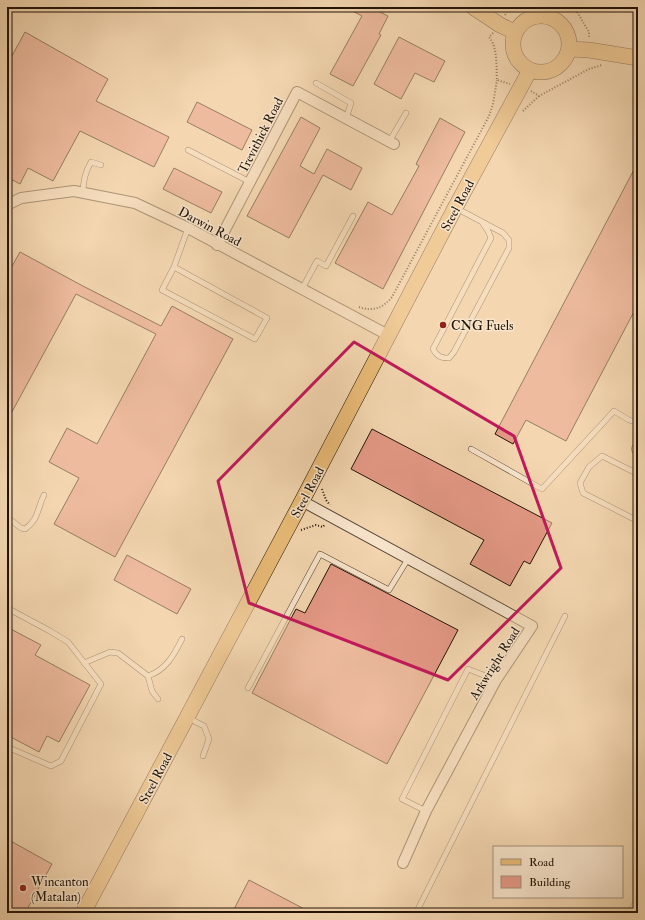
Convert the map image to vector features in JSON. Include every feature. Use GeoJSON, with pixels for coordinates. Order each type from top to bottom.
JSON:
{"type":"FeatureCollection","features":[{"type":"Feature","properties":{"kind":"main road"},"geometry":{"type":"LineString","coordinates":[[473,7],[515,32]]}},
{"type":"Feature","properties":{"kind":"main road"},"geometry":{"type":"LineString","coordinates":[[551,12],[566,29],[569,38],[569,49],[566,58],[559,66],[551,71],[541,72],[530,70],[522,65],[516,57],[513,47],[515,32],[521,24],[529,18],[551,12]]}},
{"type":"Feature","properties":{"kind":"main road"},"geometry":{"type":"LineString","coordinates":[[569,49],[589,50],[638,58]]}},
{"type":"Feature","properties":{"kind":"main road","name":"Steel Road"},"geometry":{"type":"LineString","coordinates":[[83,913],[302,502],[455,208],[530,70]]}},
{"type":"Feature","properties":{"kind":"street","name":"Trevithick Road"},"geometry":{"type":"LineString","coordinates":[[217,245],[297,92],[392,143]]}},
{"type":"Feature","properties":{"kind":"street","name":"Darwin Road"},"geometry":{"type":"LineString","coordinates":[[7,205],[21,198],[74,191],[135,203],[188,228],[217,245],[388,335]]}},
{"type":"Feature","properties":{"kind":"street","name":"Arkwright Road"},"geometry":{"type":"LineString","coordinates":[[302,502],[532,626],[496,680],[426,811],[403,863]]}},
{"type":"Feature","properties":{"kind":"lane"},"geometry":{"type":"LineString","coordinates":[[316,83],[351,103],[346,118]]}},
{"type":"Feature","properties":{"kind":"lane"},"geometry":{"type":"LineString","coordinates":[[392,143],[406,113]]}},
{"type":"Feature","properties":{"kind":"lane"},"geometry":{"type":"LineString","coordinates":[[188,150],[250,182]]}},
{"type":"Feature","properties":{"kind":"lane"},"geometry":{"type":"LineString","coordinates":[[83,193],[87,169],[91,162],[102,165]]}},
{"type":"Feature","properties":{"kind":"lane"},"geometry":{"type":"LineString","coordinates":[[455,208],[504,233],[509,240],[509,248],[454,352],[449,358],[443,358],[436,355],[433,348],[491,238],[482,222]]}},
{"type":"Feature","properties":{"kind":"lane"},"geometry":{"type":"LineString","coordinates":[[302,289],[317,261],[326,266],[353,216]]}},
{"type":"Feature","properties":{"kind":"lane"},"geometry":{"type":"LineString","coordinates":[[174,267],[266,318],[255,339],[162,290],[174,267],[188,228]]}},
{"type":"Feature","properties":{"kind":"lane"},"geometry":{"type":"LineString","coordinates":[[471,449],[542,489],[614,411],[629,420],[638,423]]}},
{"type":"Feature","properties":{"kind":"lane"},"geometry":{"type":"LineString","coordinates":[[638,474],[602,456],[589,467],[580,483],[583,493],[638,521]]}},
{"type":"Feature","properties":{"kind":"lane"},"geometry":{"type":"LineString","coordinates":[[7,518],[20,528],[25,529],[32,524],[37,514],[38,506],[44,495]]}},
{"type":"Feature","properties":{"kind":"lane"},"geometry":{"type":"LineString","coordinates":[[248,688],[320,554],[389,590],[408,559]]}},
{"type":"Feature","properties":{"kind":"lane"},"geometry":{"type":"LineString","coordinates":[[7,608],[68,642],[101,684],[61,761],[51,766],[7,748]]}},
{"type":"Feature","properties":{"kind":"lane"},"geometry":{"type":"LineString","coordinates":[[416,913],[565,616]]}},
{"type":"Feature","properties":{"kind":"lane"},"geometry":{"type":"LineString","coordinates":[[148,676],[166,665],[182,639]]}},
{"type":"Feature","properties":{"kind":"lane"},"geometry":{"type":"LineString","coordinates":[[84,663],[110,652],[118,653],[148,676],[152,691],[158,699]]}},
{"type":"Feature","properties":{"kind":"lane"},"geometry":{"type":"LineString","coordinates":[[426,811],[402,799],[468,669],[496,680]]}},
{"type":"Feature","properties":{"kind":"lane"},"geometry":{"type":"LineString","coordinates":[[187,718],[204,726],[209,739],[203,756]]}},
{"type":"Feature","properties":{"kind":"lane"},"geometry":{"type":"LineString","coordinates":[[630,913],[638,898]]}},
{"type":"Feature","properties":{"kind":"path"},"geometry":{"type":"LineString","coordinates":[[352,316],[357,307],[367,310],[378,309],[388,303],[392,297],[489,116],[493,104],[497,80]]}},
{"type":"Feature","properties":{"kind":"highlighted area"},"geometry":{"type":"Polygon","coordinates":[[[354,342],[514,436],[561,568],[448,680],[249,603],[218,481],[354,342]]]}},
{"type":"Feature","properties":{"kind":"building"},"geometry":{"type":"Polygon","coordinates":[[[345,7],[370,7],[388,16],[379,34],[381,35],[353,86],[330,74],[362,16],[345,7]]]}},
{"type":"Feature","properties":{"kind":"building"},"geometry":{"type":"Polygon","coordinates":[[[25,32],[108,79],[96,101],[169,137],[154,167],[80,131],[53,181],[28,168],[20,184],[7,177],[7,65],[25,32]]]}},
{"type":"Feature","properties":{"kind":"building"},"geometry":{"type":"Polygon","coordinates":[[[399,37],[445,61],[434,82],[415,73],[401,99],[374,84],[399,37]]]}},
{"type":"Feature","properties":{"kind":"building"},"geometry":{"type":"Polygon","coordinates":[[[197,102],[252,130],[242,150],[187,122],[197,102]]]}},
{"type":"Feature","properties":{"kind":"building"},"geometry":{"type":"Polygon","coordinates":[[[301,117],[320,128],[300,166],[314,174],[327,149],[362,168],[351,190],[323,175],[289,238],[247,216],[301,117]]]}},
{"type":"Feature","properties":{"kind":"building"},"geometry":{"type":"Polygon","coordinates":[[[440,118],[465,132],[383,289],[335,263],[368,202],[392,215],[419,166],[416,164],[440,118]]]}},
{"type":"Feature","properties":{"kind":"building"},"geometry":{"type":"Polygon","coordinates":[[[638,162],[638,304],[566,441],[526,420],[513,444],[495,434],[638,162]]]}},
{"type":"Feature","properties":{"kind":"building"},"geometry":{"type":"Polygon","coordinates":[[[174,168],[222,192],[211,213],[163,189],[174,168]]]}},
{"type":"Feature","properties":{"kind":"building"},"geometry":{"type":"Polygon","coordinates":[[[20,252],[161,326],[172,306],[233,339],[115,557],[54,524],[79,478],[49,462],[67,428],[97,444],[156,334],[76,294],[7,421],[7,275],[20,252]]]}},
{"type":"Feature","properties":{"kind":"building"},"geometry":{"type":"Polygon","coordinates":[[[372,429],[552,523],[530,564],[524,561],[510,586],[470,564],[484,540],[351,469],[372,429]]]}},
{"type":"Feature","properties":{"kind":"building"},"geometry":{"type":"Polygon","coordinates":[[[127,555],[191,589],[177,614],[114,580],[127,555]]]}},
{"type":"Feature","properties":{"kind":"building"},"geometry":{"type":"Polygon","coordinates":[[[331,564],[458,630],[387,764],[252,693],[296,609],[305,613],[331,564]]]}},
{"type":"Feature","properties":{"kind":"building"},"geometry":{"type":"Polygon","coordinates":[[[7,627],[41,645],[35,655],[90,685],[59,742],[47,736],[39,752],[7,735],[7,627]]]}},
{"type":"Feature","properties":{"kind":"building","name":"Wincanton (Matalan)"},"geometry":{"type":"Polygon","coordinates":[[[7,839],[52,864],[25,913],[7,913],[7,839]]]}},
{"type":"Feature","properties":{"kind":"building"},"geometry":{"type":"Polygon","coordinates":[[[249,880],[312,913],[232,913],[249,880]]]}},
{"type":"Feature","properties":{"kind":"place","name":"CNG Fuels"},"geometry":{"type":"Point","coordinates":[443,325]}},
{"type":"Feature","properties":{"kind":"place","name":"Wincanton (Matalan)"},"geometry":{"type":"Point","coordinates":[23,888]}}]}
